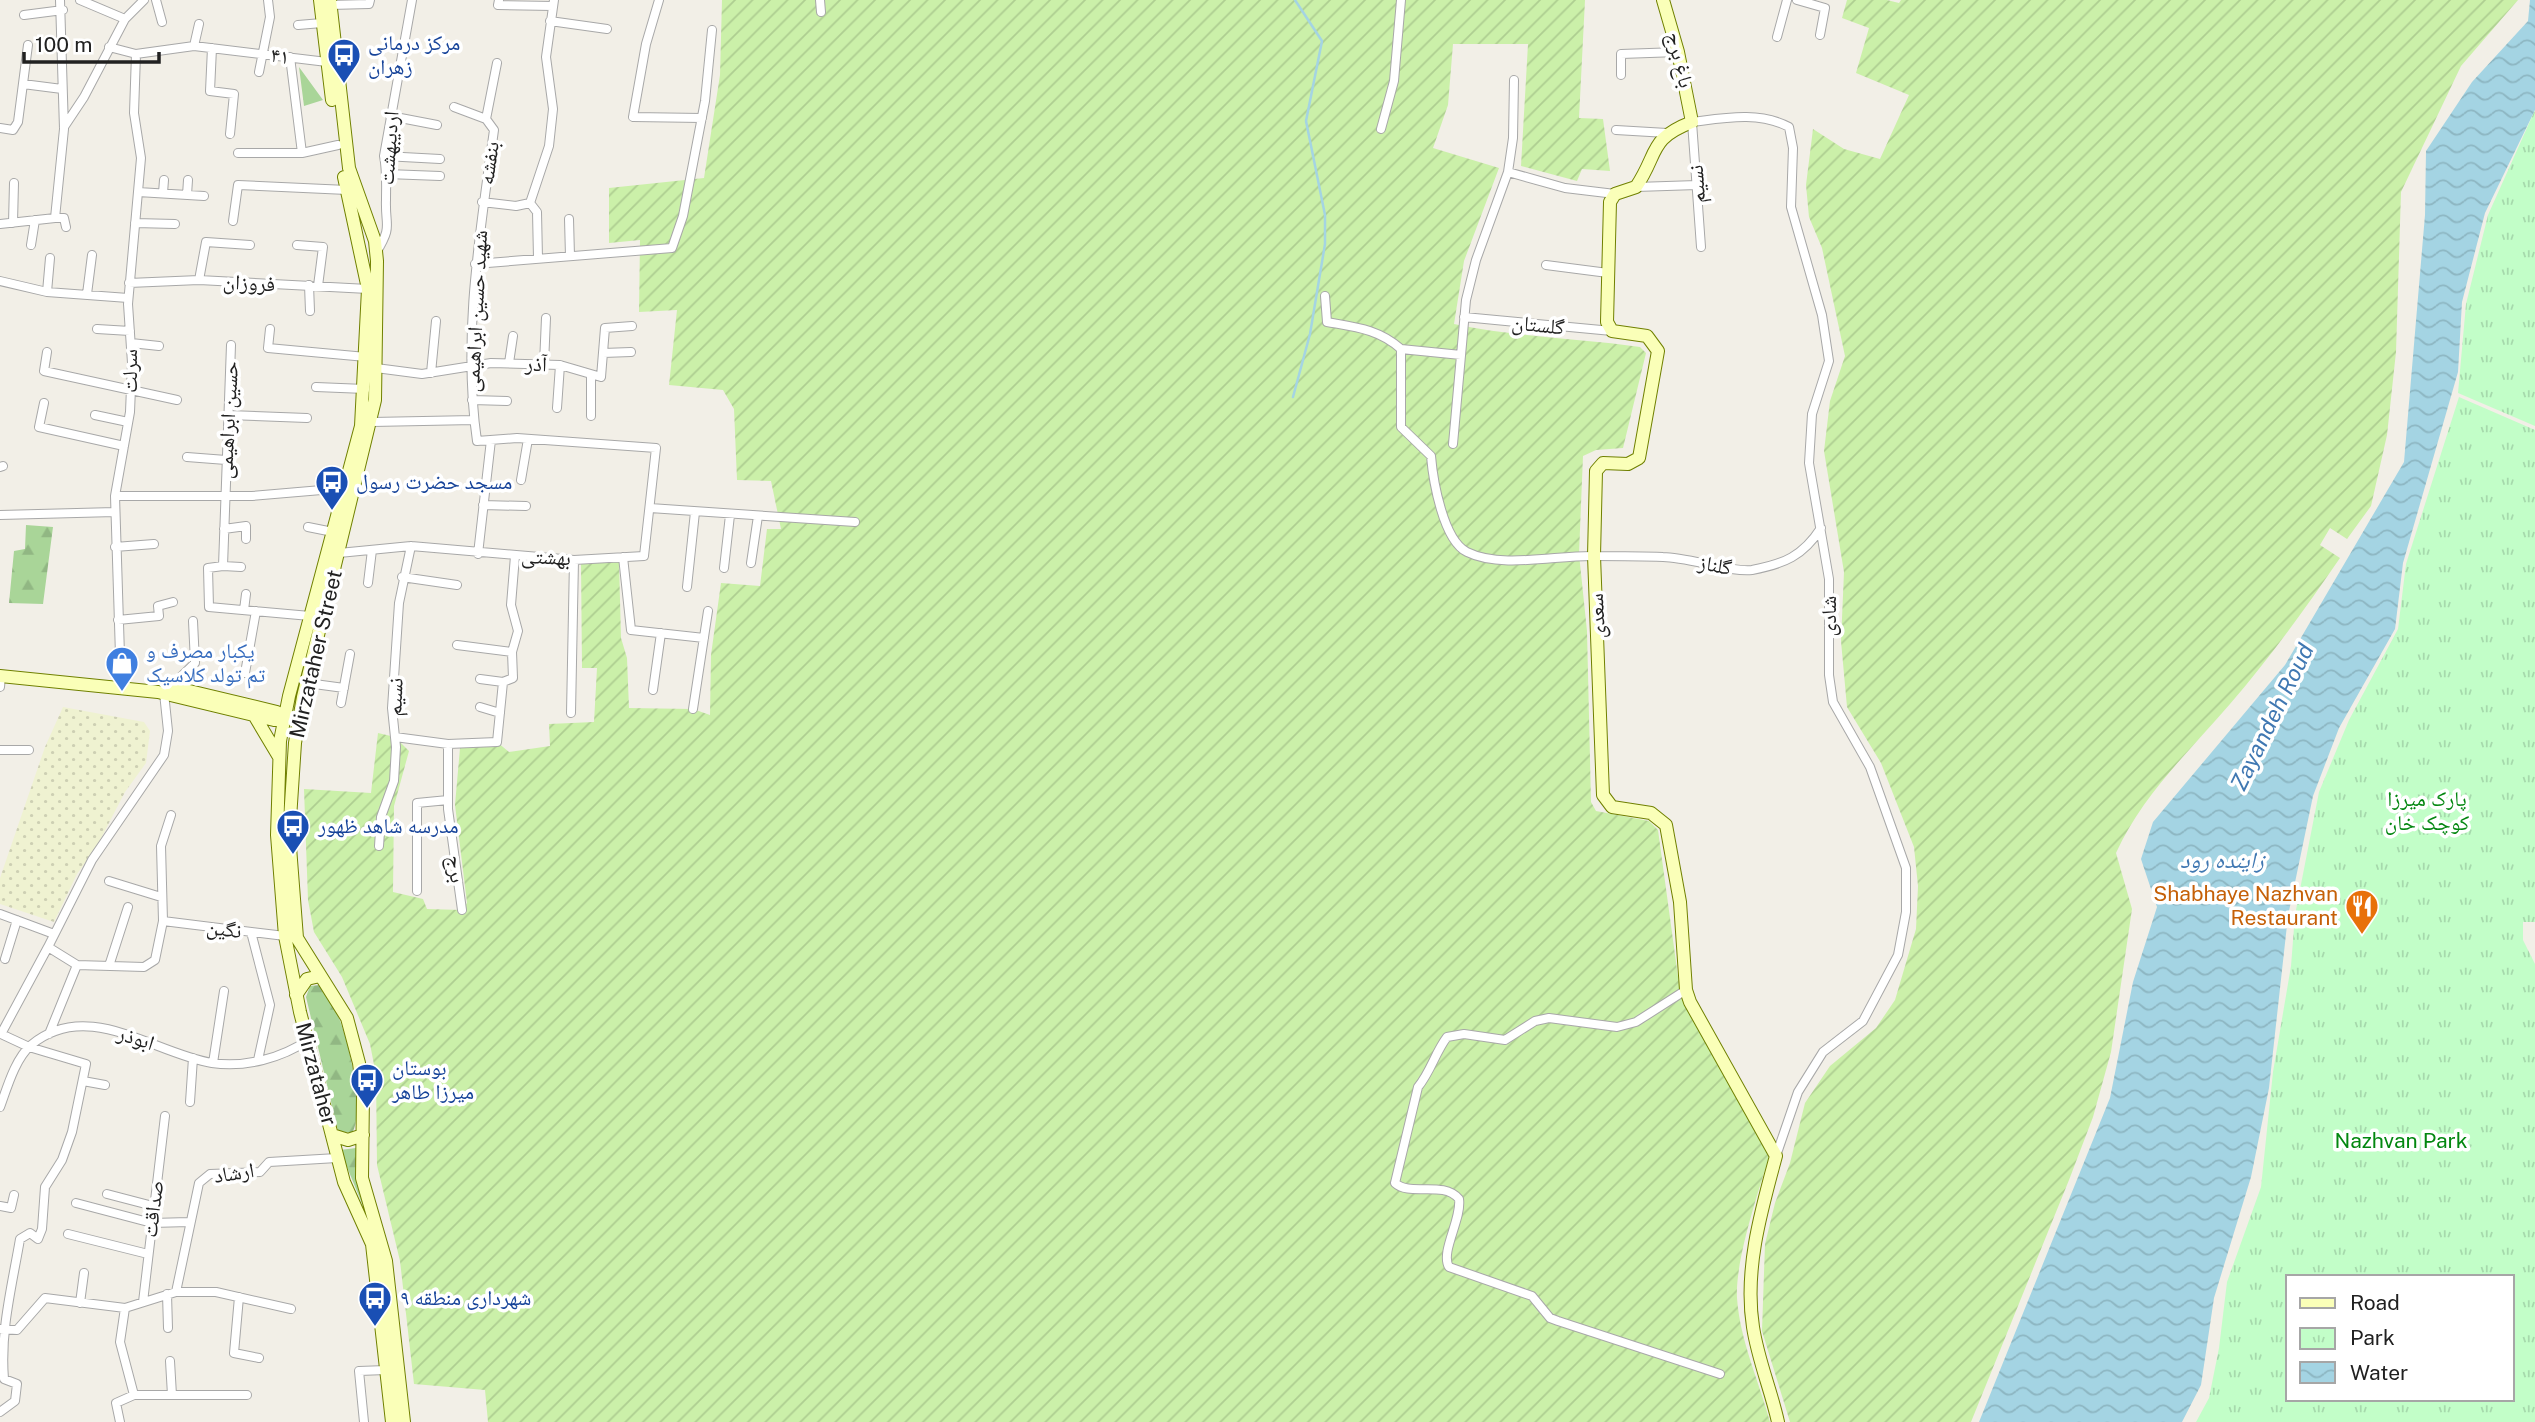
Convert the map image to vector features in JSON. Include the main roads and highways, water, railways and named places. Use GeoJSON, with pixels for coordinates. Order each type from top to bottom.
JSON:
{"type":"FeatureCollection","features":[{"type":"Feature","properties":{"kind":"main road","name":"باغ برج"},"geometry":{"type":"LineString","coordinates":[[1612,331],[1607,322],[1610,202],[1615,194],[1636,187],[1654,147],[1667,133],[1692,122],[1678,52],[1663,0]]}},
{"type":"Feature","properties":{"kind":"main road","name":"Mirzataher Street"},"geometry":{"type":"LineString","coordinates":[[327,2],[322,23],[338,145],[358,237],[370,256],[379,288],[376,368],[372,422],[298,722],[290,791],[290,884],[298,938],[320,976],[335,995],[354,1038],[363,1094],[362,1178],[386,1261],[404,1422]]}},
{"type":"Feature","properties":{"kind":"main road","name":"Mirzataher Street"},"geometry":{"type":"LineString","coordinates":[[284,720],[345,488],[360,426],[365,389],[371,231],[349,168],[327,2]]}},
{"type":"Feature","properties":{"kind":"main road"},"geometry":{"type":"LineString","coordinates":[[358,237],[369,237],[371,231]]}},
{"type":"Feature","properties":{"kind":"main road","name":"سعدی"},"geometry":{"type":"LineString","coordinates":[[1612,331],[1647,336],[1658,351],[1639,458],[1628,464],[1603,463],[1596,471],[1594,555],[1603,795],[1612,807],[1651,813],[1666,825],[1680,902],[1686,990],[1776,1156],[1760,1214],[1750,1286],[1760,1361],[1772,1392],[1778,1422]]}},
{"type":"Feature","properties":{"kind":"main road"},"geometry":{"type":"LineString","coordinates":[[0,676],[164,693],[298,722]]}},
{"type":"Feature","properties":{"kind":"main road"},"geometry":{"type":"LineString","coordinates":[[259,712],[289,696]]}},
{"type":"Feature","properties":{"kind":"main road"},"geometry":{"type":"LineString","coordinates":[[259,712],[279,757]]}},
{"type":"Feature","properties":{"kind":"main road","name":"Mirzataher"},"geometry":{"type":"LineString","coordinates":[[284,720],[279,757],[277,835],[285,936],[296,995],[337,1157],[372,1244],[392,1422]]}},
{"type":"Feature","properties":{"kind":"main road"},"geometry":{"type":"LineString","coordinates":[[296,995],[307,979],[320,976]]}},
{"type":"Feature","properties":{"kind":"main road"},"geometry":{"type":"LineString","coordinates":[[332,1135],[348,1140],[363,1135]]}},
{"type":"Feature","properties":{"kind":"water","name":"زاینده رود"},"geometry":{"type":"Polygon","coordinates":[[[2530,0],[2535,0],[2535,110],[2485,213],[2462,302],[2458,372],[2403,563],[2395,629],[2339,728],[2313,796],[2288,916],[2269,1088],[2251,1177],[2214,1298],[2201,1385],[2182,1422],[1979,1422],[2110,1098],[2133,982],[2157,907],[2141,859],[2153,822],[2285,665],[2404,462],[2425,215],[2426,151],[2472,82],[2528,21],[2530,0]]]}},
{"type":"Feature","properties":{"kind":"waterway"},"geometry":{"type":"LineString","coordinates":[[1293,397],[1310,334],[1325,244],[1325,215],[1306,121],[1322,41],[1295,0]]}},
{"type":"Feature","properties":{"kind":"place","name":"مرکز درمانی زهران"},"geometry":{"type":"Point","coordinates":[344,85]}},
{"type":"Feature","properties":{"kind":"place","name":"مسجد حضرت رسول"},"geometry":{"type":"Point","coordinates":[332,512]}},
{"type":"Feature","properties":{"kind":"place","name":"یکبار مصرف و تم تولد کلاسیک"},"geometry":{"type":"Point","coordinates":[122,693]}},
{"type":"Feature","properties":{"kind":"place","name":"مدرسه شاهد ظهور"},"geometry":{"type":"Point","coordinates":[293,856]}},
{"type":"Feature","properties":{"kind":"place","name":"Shabhaye Nazhvan Restaurant"},"geometry":{"type":"Point","coordinates":[2362,936]}},
{"type":"Feature","properties":{"kind":"place","name":"بوستان میرزا طاهر"},"geometry":{"type":"Point","coordinates":[367,1110]}},
{"type":"Feature","properties":{"kind":"place","name":"شهرداری منطقه ۹"},"geometry":{"type":"Point","coordinates":[375,1328]}},
{"type":"Feature","properties":{"kind":"water label","name":"Zayandeh Roud"},"geometry":{"type":"Point","coordinates":[2272,717]}},
{"type":"Feature","properties":{"kind":"park label","name":"پارک میرزا کوچک خان"},"geometry":{"type":"Point","coordinates":[2427,811]}},
{"type":"Feature","properties":{"kind":"park label","name":"Nazhvan Park"},"geometry":{"type":"Point","coordinates":[2401,1141]}}]}
